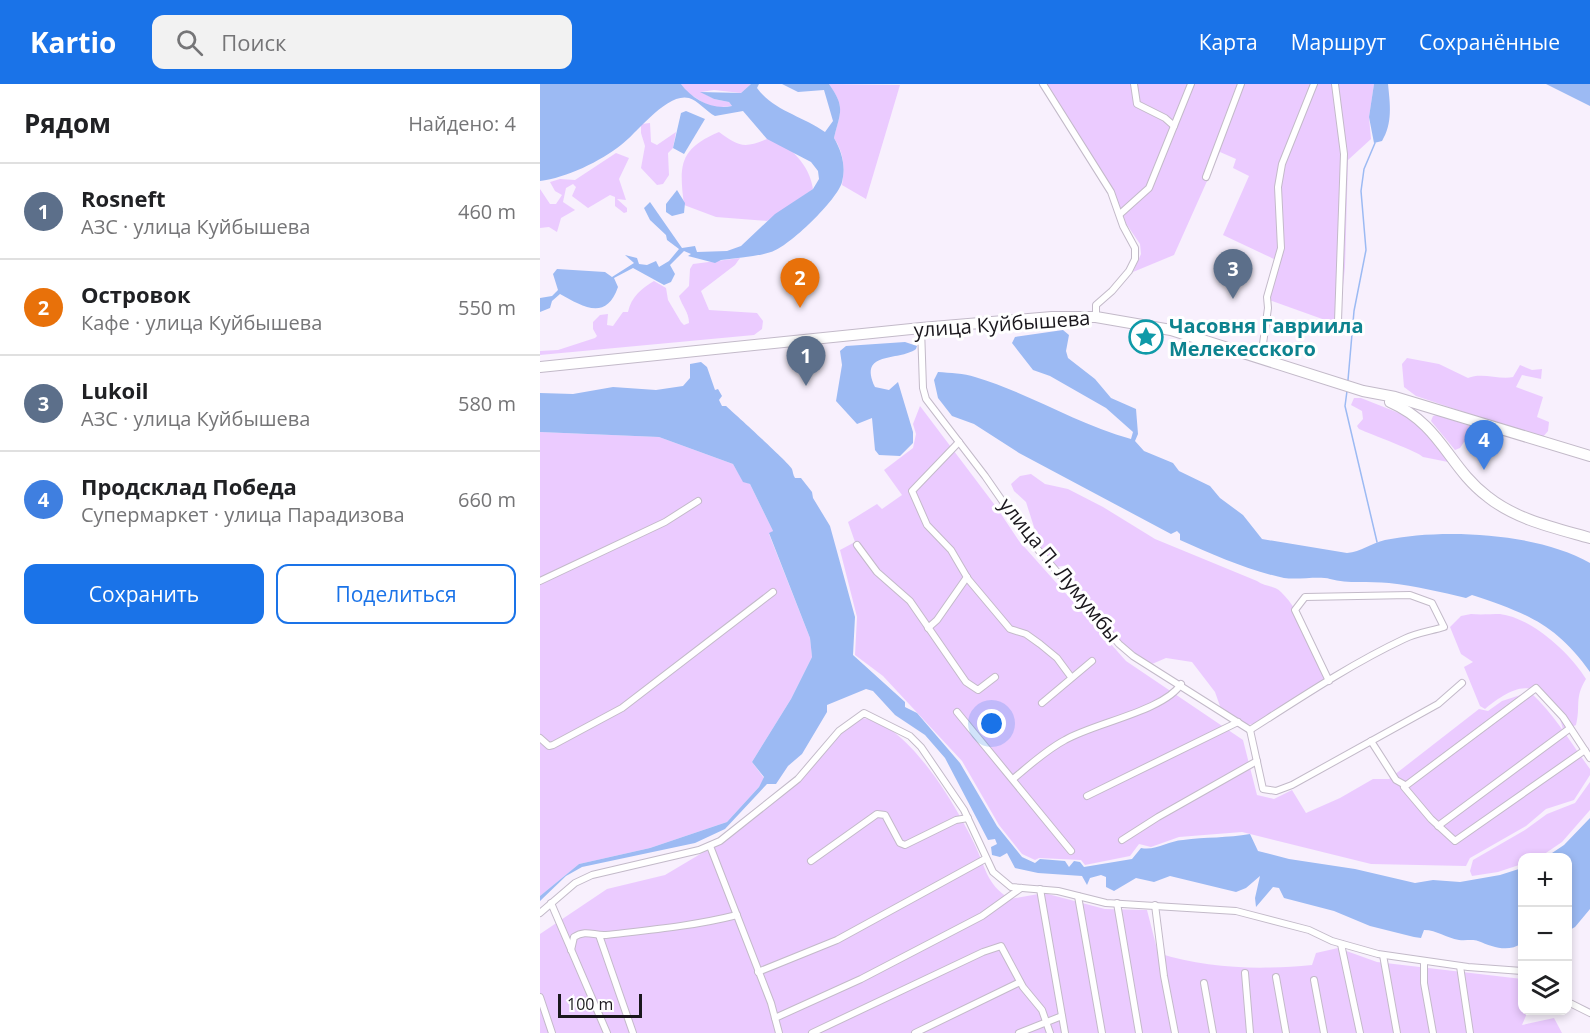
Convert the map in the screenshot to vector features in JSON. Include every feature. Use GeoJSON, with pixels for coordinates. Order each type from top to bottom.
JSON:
{"type":"FeatureCollection","features":[{"type":"Feature","properties":{"kind":"highway","name":"улица Куйбышева"},"geometry":{"type":"LineString","coordinates":[[540,367],[921,328],[1052,317],[1096,317],[1171,330],[1367,392],[1395,397],[1590,456]]}},
{"type":"Feature","properties":{"kind":"highway"},"geometry":{"type":"LineString","coordinates":[[1367,392],[1407,409],[1423,421],[1487,497],[1533,522],[1590,538]]}},
{"type":"Feature","properties":{"kind":"street"},"geometry":{"type":"LineString","coordinates":[[1043,84],[1111,192],[1123,226],[1135,248],[1135,259],[1125,277],[1096,305],[1096,317]]}},
{"type":"Feature","properties":{"kind":"street"},"geometry":{"type":"LineString","coordinates":[[1134,84],[1137,104],[1165,118],[1174,126]]}},
{"type":"Feature","properties":{"kind":"street"},"geometry":{"type":"LineString","coordinates":[[1120,214],[1149,188],[1191,84]]}},
{"type":"Feature","properties":{"kind":"street"},"geometry":{"type":"LineString","coordinates":[[1206,177],[1241,84]]}},
{"type":"Feature","properties":{"kind":"street"},"geometry":{"type":"LineString","coordinates":[[1261,358],[1268,308],[1267,297],[1281,248],[1278,213],[1279,178],[1290,138],[1314,84]]}},
{"type":"Feature","properties":{"kind":"street"},"geometry":{"type":"LineString","coordinates":[[1335,84],[1344,163],[1338,321]]}},
{"type":"Feature","properties":{"kind":"street","name":"улица П. Лумумбы"},"geometry":{"type":"LineString","coordinates":[[921,328],[923,388],[926,399],[1028,538],[1119,644],[1133,656],[1250,730]]}},
{"type":"Feature","properties":{"kind":"street"},"geometry":{"type":"LineString","coordinates":[[958,441],[915,487],[912,496],[923,520],[951,550],[967,577],[1010,629],[1029,636],[1040,644],[1057,658],[1071,677]]}},
{"type":"Feature","properties":{"kind":"street"},"geometry":{"type":"LineString","coordinates":[[540,581],[665,522],[698,501]]}},
{"type":"Feature","properties":{"kind":"street"},"geometry":{"type":"LineString","coordinates":[[857,545],[877,572],[910,601],[958,673],[976,690],[995,677]]}},
{"type":"Feature","properties":{"kind":"street"},"geometry":{"type":"LineString","coordinates":[[928,628],[937,620],[967,577]]}},
{"type":"Feature","properties":{"kind":"street"},"geometry":{"type":"LineString","coordinates":[[540,738],[549,746],[553,746],[622,708],[773,592]]}},
{"type":"Feature","properties":{"kind":"street"},"geometry":{"type":"LineString","coordinates":[[1329,681],[1295,610],[1305,597],[1410,595],[1432,603],[1444,627],[1406,638],[1329,681],[1250,730],[1263,789],[1276,791],[1292,785],[1438,704],[1462,683]]}},
{"type":"Feature","properties":{"kind":"street"},"geometry":{"type":"LineString","coordinates":[[1042,703],[1092,661]]}},
{"type":"Feature","properties":{"kind":"street"},"geometry":{"type":"LineString","coordinates":[[1013,779],[1065,739],[1161,702],[1172,695],[1180,684]]}},
{"type":"Feature","properties":{"kind":"street"},"geometry":{"type":"LineString","coordinates":[[1405,785],[1536,688],[1563,717],[1590,758]]}},
{"type":"Feature","properties":{"kind":"street"},"geometry":{"type":"LineString","coordinates":[[540,913],[575,883],[592,875],[637,866],[710,846],[731,833],[770,799],[798,779],[839,731],[864,712],[915,740],[949,785],[968,818],[985,859],[1000,880],[1011,887],[1040,889],[1117,903],[1236,911],[1309,930],[1341,944],[1383,955],[1424,962],[1518,971]]}},
{"type":"Feature","properties":{"kind":"street"},"geometry":{"type":"LineString","coordinates":[[957,712],[1071,851]]}},
{"type":"Feature","properties":{"kind":"street"},"geometry":{"type":"LineString","coordinates":[[1087,796],[1238,722]]}},
{"type":"Feature","properties":{"kind":"street"},"geometry":{"type":"LineString","coordinates":[[1438,826],[1569,729]]}},
{"type":"Feature","properties":{"kind":"street"},"geometry":{"type":"LineString","coordinates":[[1371,741],[1396,780],[1405,785],[1438,826],[1455,841],[1585,750]]}},
{"type":"Feature","properties":{"kind":"street"},"geometry":{"type":"LineString","coordinates":[[1122,840],[1158,816],[1257,761]]}},
{"type":"Feature","properties":{"kind":"street"},"geometry":{"type":"LineString","coordinates":[[811,861],[878,814],[885,815],[900,843],[905,845],[956,820],[968,818]]}},
{"type":"Feature","properties":{"kind":"street"},"geometry":{"type":"LineString","coordinates":[[710,846],[759,972],[779,1033]]}},
{"type":"Feature","properties":{"kind":"street"},"geometry":{"type":"LineString","coordinates":[[759,972],[837,940],[985,859]]}},
{"type":"Feature","properties":{"kind":"street"},"geometry":{"type":"LineString","coordinates":[[775,1018],[861,979],[963,926],[1022,888]]}},
{"type":"Feature","properties":{"kind":"street"},"geometry":{"type":"LineString","coordinates":[[1040,889],[1065,1033]]}},
{"type":"Feature","properties":{"kind":"street"},"geometry":{"type":"LineString","coordinates":[[1078,896],[1102,1033]]}},
{"type":"Feature","properties":{"kind":"street"},"geometry":{"type":"LineString","coordinates":[[551,903],[607,1033]]}},
{"type":"Feature","properties":{"kind":"street"},"geometry":{"type":"LineString","coordinates":[[1117,903],[1139,1033]]}},
{"type":"Feature","properties":{"kind":"street"},"geometry":{"type":"LineString","coordinates":[[1155,905],[1164,976],[1175,1033]]}},
{"type":"Feature","properties":{"kind":"street"},"geometry":{"type":"LineString","coordinates":[[571,950],[574,937],[587,932],[598,935],[737,915]]}},
{"type":"Feature","properties":{"kind":"street"},"geometry":{"type":"LineString","coordinates":[[598,935],[633,1033]]}},
{"type":"Feature","properties":{"kind":"street"},"geometry":{"type":"LineString","coordinates":[[1341,944],[1360,1033]]}},
{"type":"Feature","properties":{"kind":"street"},"geometry":{"type":"LineString","coordinates":[[812,1033],[1001,946],[1020,982],[1042,1010],[1050,1033]]}},
{"type":"Feature","properties":{"kind":"street"},"geometry":{"type":"LineString","coordinates":[[1383,955],[1397,1033]]}},
{"type":"Feature","properties":{"kind":"street"},"geometry":{"type":"LineString","coordinates":[[1424,962],[1424,983],[1433,1033]]}},
{"type":"Feature","properties":{"kind":"street"},"geometry":{"type":"LineString","coordinates":[[1460,966],[1470,1033]]}},
{"type":"Feature","properties":{"kind":"street"},"geometry":{"type":"LineString","coordinates":[[1245,973],[1250,1033]]}},
{"type":"Feature","properties":{"kind":"street"},"geometry":{"type":"LineString","coordinates":[[1276,977],[1286,1033]]}},
{"type":"Feature","properties":{"kind":"street"},"geometry":{"type":"LineString","coordinates":[[1314,980],[1324,1033]]}},
{"type":"Feature","properties":{"kind":"street"},"geometry":{"type":"LineString","coordinates":[[915,1033],[1020,982]]}},
{"type":"Feature","properties":{"kind":"street"},"geometry":{"type":"LineString","coordinates":[[1204,983],[1213,1033]]}},
{"type":"Feature","properties":{"kind":"street"},"geometry":{"type":"LineString","coordinates":[[540,997],[552,1033]]}},
{"type":"Feature","properties":{"kind":"street"},"geometry":{"type":"LineString","coordinates":[[1572,1004],[1590,1013]]}},
{"type":"Feature","properties":{"kind":"street"},"geometry":{"type":"LineString","coordinates":[[1019,1033],[1062,1017]]}},
{"type":"Feature","properties":{"kind":"shaded area"},"geometry":{"type":"Polygon","coordinates":[[[681,84],[751,84],[741,93],[714,90],[701,92],[714,99],[729,102],[732,106],[712,108],[688,93],[681,84]]]}},
{"type":"Feature","properties":{"kind":"shaded area"},"geometry":{"type":"Polygon","coordinates":[[[829,84],[900,85],[866,199],[842,185],[843,160],[834,138],[840,116],[840,105],[829,84]]]}},
{"type":"Feature","properties":{"kind":"shaded area"},"geometry":{"type":"Polygon","coordinates":[[[1046,84],[1374,84],[1369,117],[1371,139],[1348,160],[1345,267],[1339,325],[1264,298],[1276,260],[1223,235],[1249,176],[1233,168],[1236,159],[1220,152],[1174,255],[1133,272],[1141,254],[1140,244],[1125,222],[1113,189],[1046,84]]]}},
{"type":"Feature","properties":{"kind":"shaded area"},"geometry":{"type":"Polygon","coordinates":[[[650,123],[651,142],[657,145],[676,132],[673,148],[668,153],[669,175],[663,184],[657,185],[641,168],[645,146],[641,124],[650,123]]]}},
{"type":"Feature","properties":{"kind":"shaded area"},"geometry":{"type":"Polygon","coordinates":[[[719,132],[736,143],[747,145],[767,139],[783,145],[803,164],[813,189],[767,221],[716,217],[684,205],[682,169],[685,160],[696,145],[719,132]]]}},
{"type":"Feature","properties":{"kind":"shaded area"},"geometry":{"type":"Polygon","coordinates":[[[616,153],[629,158],[619,179],[626,200],[617,199],[627,208],[627,212],[624,213],[615,206],[615,197],[610,195],[588,208],[572,196],[576,187],[573,184],[566,188],[563,202],[575,210],[561,218],[557,232],[549,227],[540,228],[540,189],[550,204],[556,204],[562,195],[555,191],[550,182],[560,179],[575,180],[616,153]]]}},
{"type":"Feature","properties":{"kind":"shaded area"},"geometry":{"type":"Polygon","coordinates":[[[740,258],[735,265],[701,291],[709,310],[757,313],[763,321],[762,329],[754,335],[540,355],[540,351],[558,350],[595,338],[597,336],[593,329],[593,322],[600,315],[608,314],[607,325],[613,326],[623,312],[628,312],[638,294],[654,281],[666,288],[668,300],[681,322],[684,325],[689,323],[679,296],[689,286],[690,269],[693,264],[740,258]]]}},
{"type":"Feature","properties":{"kind":"shaded area"},"geometry":{"type":"Polygon","coordinates":[[[1407,358],[1439,364],[1468,378],[1473,376],[1513,377],[1520,365],[1532,370],[1542,369],[1541,379],[1522,375],[1516,387],[1543,397],[1537,417],[1549,422],[1548,431],[1542,438],[1416,396],[1404,387],[1402,364],[1407,358]]]}},
{"type":"Feature","properties":{"kind":"shaded area"},"geometry":{"type":"Polygon","coordinates":[[[1354,398],[1361,398],[1409,417],[1425,429],[1436,447],[1449,458],[1448,462],[1423,457],[1359,429],[1357,426],[1363,419],[1362,411],[1351,405],[1354,398]]]}},
{"type":"Feature","properties":{"kind":"shaded area"},"geometry":{"type":"Polygon","coordinates":[[[920,406],[1019,541],[1126,661],[1243,740],[1257,795],[1274,799],[1292,790],[1306,813],[1340,798],[1373,779],[1389,779],[1479,709],[1488,711],[1502,701],[1530,692],[1562,729],[1590,769],[1590,775],[1574,800],[1546,809],[1526,826],[1470,858],[1466,866],[1371,864],[1242,832],[1179,837],[1151,847],[1139,844],[1130,856],[1085,865],[1081,860],[1039,858],[1035,860],[1022,854],[999,825],[962,761],[883,676],[855,655],[857,617],[840,550],[855,542],[848,522],[877,504],[882,509],[902,495],[884,470],[913,448],[916,434],[913,424],[920,406]]]}},
{"type":"Feature","properties":{"kind":"shaded area"},"geometry":{"type":"Polygon","coordinates":[[[1437,415],[1497,435],[1499,439],[1464,442],[1460,448],[1455,450],[1431,421],[1433,416],[1437,415]]]}},
{"type":"Feature","properties":{"kind":"shaded area"},"geometry":{"type":"Polygon","coordinates":[[[540,432],[659,437],[733,464],[743,481],[750,484],[773,531],[769,534],[810,638],[812,657],[791,699],[752,762],[764,778],[759,787],[727,822],[650,848],[579,864],[540,896],[540,432]]]}},
{"type":"Feature","properties":{"kind":"shaded area"},"geometry":{"type":"Polygon","coordinates":[[[1031,474],[1045,484],[1068,489],[1103,507],[1155,539],[1278,590],[1289,601],[1302,621],[1326,679],[1254,724],[1246,725],[1221,709],[1215,692],[1192,662],[1166,658],[1152,664],[1138,656],[1104,625],[1064,576],[1069,565],[1056,567],[1041,549],[1026,502],[1014,491],[1011,484],[1020,476],[1031,474]]]}},
{"type":"Feature","properties":{"kind":"shaded area"},"geometry":{"type":"Polygon","coordinates":[[[1500,614],[1525,622],[1549,638],[1570,658],[1586,679],[1579,697],[1576,725],[1563,731],[1560,719],[1553,709],[1537,693],[1527,688],[1508,694],[1485,709],[1480,706],[1464,667],[1473,662],[1461,654],[1450,627],[1461,616],[1500,614]]]}},
{"type":"Feature","properties":{"kind":"shaded area"},"geometry":{"type":"Polygon","coordinates":[[[861,718],[878,722],[912,748],[928,767],[955,808],[991,881],[1010,899],[1044,893],[1105,909],[1147,910],[1158,953],[1215,965],[1254,968],[1312,965],[1316,953],[1338,948],[1377,962],[1518,979],[1518,1015],[1526,1015],[1522,1025],[1554,1018],[1562,1033],[540,1033],[540,934],[607,889],[665,875],[734,834],[789,789],[846,726],[861,718]]]}},
{"type":"Feature","properties":{"kind":"shaded area"},"geometry":{"type":"Polygon","coordinates":[[[1590,782],[1590,810],[1562,842],[1546,853],[1518,853],[1518,865],[1498,872],[1472,876],[1470,871],[1473,860],[1525,830],[1547,814],[1575,803],[1590,782]]]}},
{"type":"Feature","properties":{"kind":"water"},"geometry":{"type":"Polygon","coordinates":[[[540,84],[681,84],[697,99],[710,105],[725,107],[732,106],[729,102],[714,99],[700,92],[741,93],[751,84],[759,84],[757,88],[764,96],[780,108],[825,132],[833,121],[824,90],[798,92],[782,84],[829,84],[840,105],[840,116],[834,138],[844,170],[842,182],[839,190],[812,222],[771,252],[715,263],[688,256],[691,254],[684,251],[670,265],[675,274],[671,282],[664,285],[633,268],[614,278],[618,287],[607,305],[593,308],[560,294],[552,301],[550,308],[540,312],[540,298],[552,296],[558,290],[553,274],[557,269],[605,272],[612,277],[634,263],[625,255],[637,258],[639,264],[647,265],[656,261],[659,267],[669,261],[679,249],[667,240],[666,235],[650,220],[644,208],[650,202],[682,248],[695,246],[697,252],[727,251],[741,246],[775,214],[813,189],[819,179],[818,171],[811,162],[767,139],[743,111],[715,116],[692,99],[680,98],[662,107],[621,145],[604,157],[572,173],[540,181],[540,84]]]}},
{"type":"Feature","properties":{"kind":"water"},"geometry":{"type":"Polygon","coordinates":[[[1374,84],[1388,84],[1390,106],[1388,127],[1382,141],[1374,143],[1369,117],[1374,84]]]}},
{"type":"Feature","properties":{"kind":"water"},"geometry":{"type":"Polygon","coordinates":[[[1546,84],[1590,84],[1590,106],[1546,84]]]}},
{"type":"Feature","properties":{"kind":"water"},"geometry":{"type":"Polygon","coordinates":[[[686,111],[705,119],[684,154],[673,148],[681,113],[686,111]]]}},
{"type":"Feature","properties":{"kind":"water"},"geometry":{"type":"Polygon","coordinates":[[[677,190],[685,203],[684,213],[672,216],[666,212],[666,204],[677,190]]]}},
{"type":"Feature","properties":{"kind":"water"},"geometry":{"type":"Polygon","coordinates":[[[1063,330],[1069,335],[1066,351],[1068,358],[1095,379],[1111,398],[1136,409],[1138,434],[1135,441],[1144,451],[1173,463],[1179,471],[1210,486],[1220,498],[1243,515],[1262,539],[1347,553],[1385,540],[1409,536],[1462,534],[1490,536],[1544,545],[1590,563],[1590,672],[1565,642],[1552,631],[1524,615],[1472,595],[1466,598],[1419,587],[1389,583],[1325,578],[1284,578],[1218,557],[1180,540],[1180,534],[1177,531],[1171,534],[1019,453],[974,424],[952,416],[938,398],[934,380],[938,372],[966,375],[1015,391],[1091,425],[1131,439],[1133,432],[1106,408],[1050,376],[1033,370],[1012,343],[1015,337],[1063,330]]]}},
{"type":"Feature","properties":{"kind":"water"},"geometry":{"type":"Polygon","coordinates":[[[905,342],[917,346],[916,349],[876,362],[872,367],[871,375],[875,387],[889,390],[898,382],[913,432],[913,443],[900,456],[879,455],[875,450],[872,418],[857,424],[836,401],[842,365],[840,351],[846,346],[905,342]]]}},
{"type":"Feature","properties":{"kind":"water"},"geometry":{"type":"Polygon","coordinates":[[[701,362],[707,367],[715,390],[718,389],[722,396],[719,400],[722,406],[726,406],[782,458],[792,469],[795,478],[801,478],[812,492],[813,498],[830,526],[855,617],[853,655],[905,702],[905,707],[917,713],[960,763],[997,826],[1022,857],[1035,863],[1040,859],[1065,861],[1069,867],[1074,861],[1080,862],[1084,867],[1132,859],[1141,848],[1152,848],[1183,840],[1250,834],[1258,851],[1415,883],[1433,880],[1460,882],[1518,869],[1518,945],[1500,948],[1476,940],[1454,939],[1424,930],[1421,938],[1414,937],[1370,926],[1334,911],[1284,898],[1279,888],[1273,887],[1256,907],[1255,898],[1260,876],[1246,888],[1236,892],[1170,876],[1154,882],[1136,878],[1114,891],[1106,887],[1106,877],[1101,875],[1090,878],[1087,885],[1082,876],[1038,873],[1015,868],[1007,853],[1000,857],[992,855],[991,847],[997,844],[995,839],[988,840],[945,758],[925,735],[895,715],[873,691],[866,689],[827,705],[827,712],[802,754],[788,766],[776,784],[767,784],[725,829],[695,843],[582,867],[566,876],[540,901],[540,896],[579,864],[650,848],[727,822],[759,787],[764,777],[752,762],[791,699],[812,657],[810,638],[769,533],[773,531],[750,484],[743,482],[733,464],[659,437],[540,432],[540,393],[573,394],[613,387],[656,390],[683,386],[690,378],[690,364],[701,362]]]}},
{"type":"Feature","properties":{"kind":"water"},"geometry":{"type":"Polygon","coordinates":[[[1590,818],[1590,909],[1572,929],[1572,853],[1552,853],[1564,845],[1590,818]]]}},
{"type":"Feature","properties":{"kind":"waterway"},"geometry":{"type":"LineString","coordinates":[[1348,380],[1354,311],[1366,250],[1361,191],[1364,169],[1375,143]]}},
{"type":"Feature","properties":{"kind":"waterway"},"geometry":{"type":"LineString","coordinates":[[1347,391],[1345,406],[1377,542]]}},
{"type":"Feature","properties":{"kind":"place","name":"Lukoil"},"geometry":{"type":"Point","coordinates":[1233,299]}},
{"type":"Feature","properties":{"kind":"place","name":"Островок"},"geometry":{"type":"Point","coordinates":[800,308]}},
{"type":"Feature","properties":{"kind":"place","name":"Часовня Гавриила Мелекесского"},"geometry":{"type":"Point","coordinates":[1146,337]}},
{"type":"Feature","properties":{"kind":"place","name":"Rosneft"},"geometry":{"type":"Point","coordinates":[806,386]}},
{"type":"Feature","properties":{"kind":"place","name":"Продсклад Победа"},"geometry":{"type":"Point","coordinates":[1484,470]}}]}
